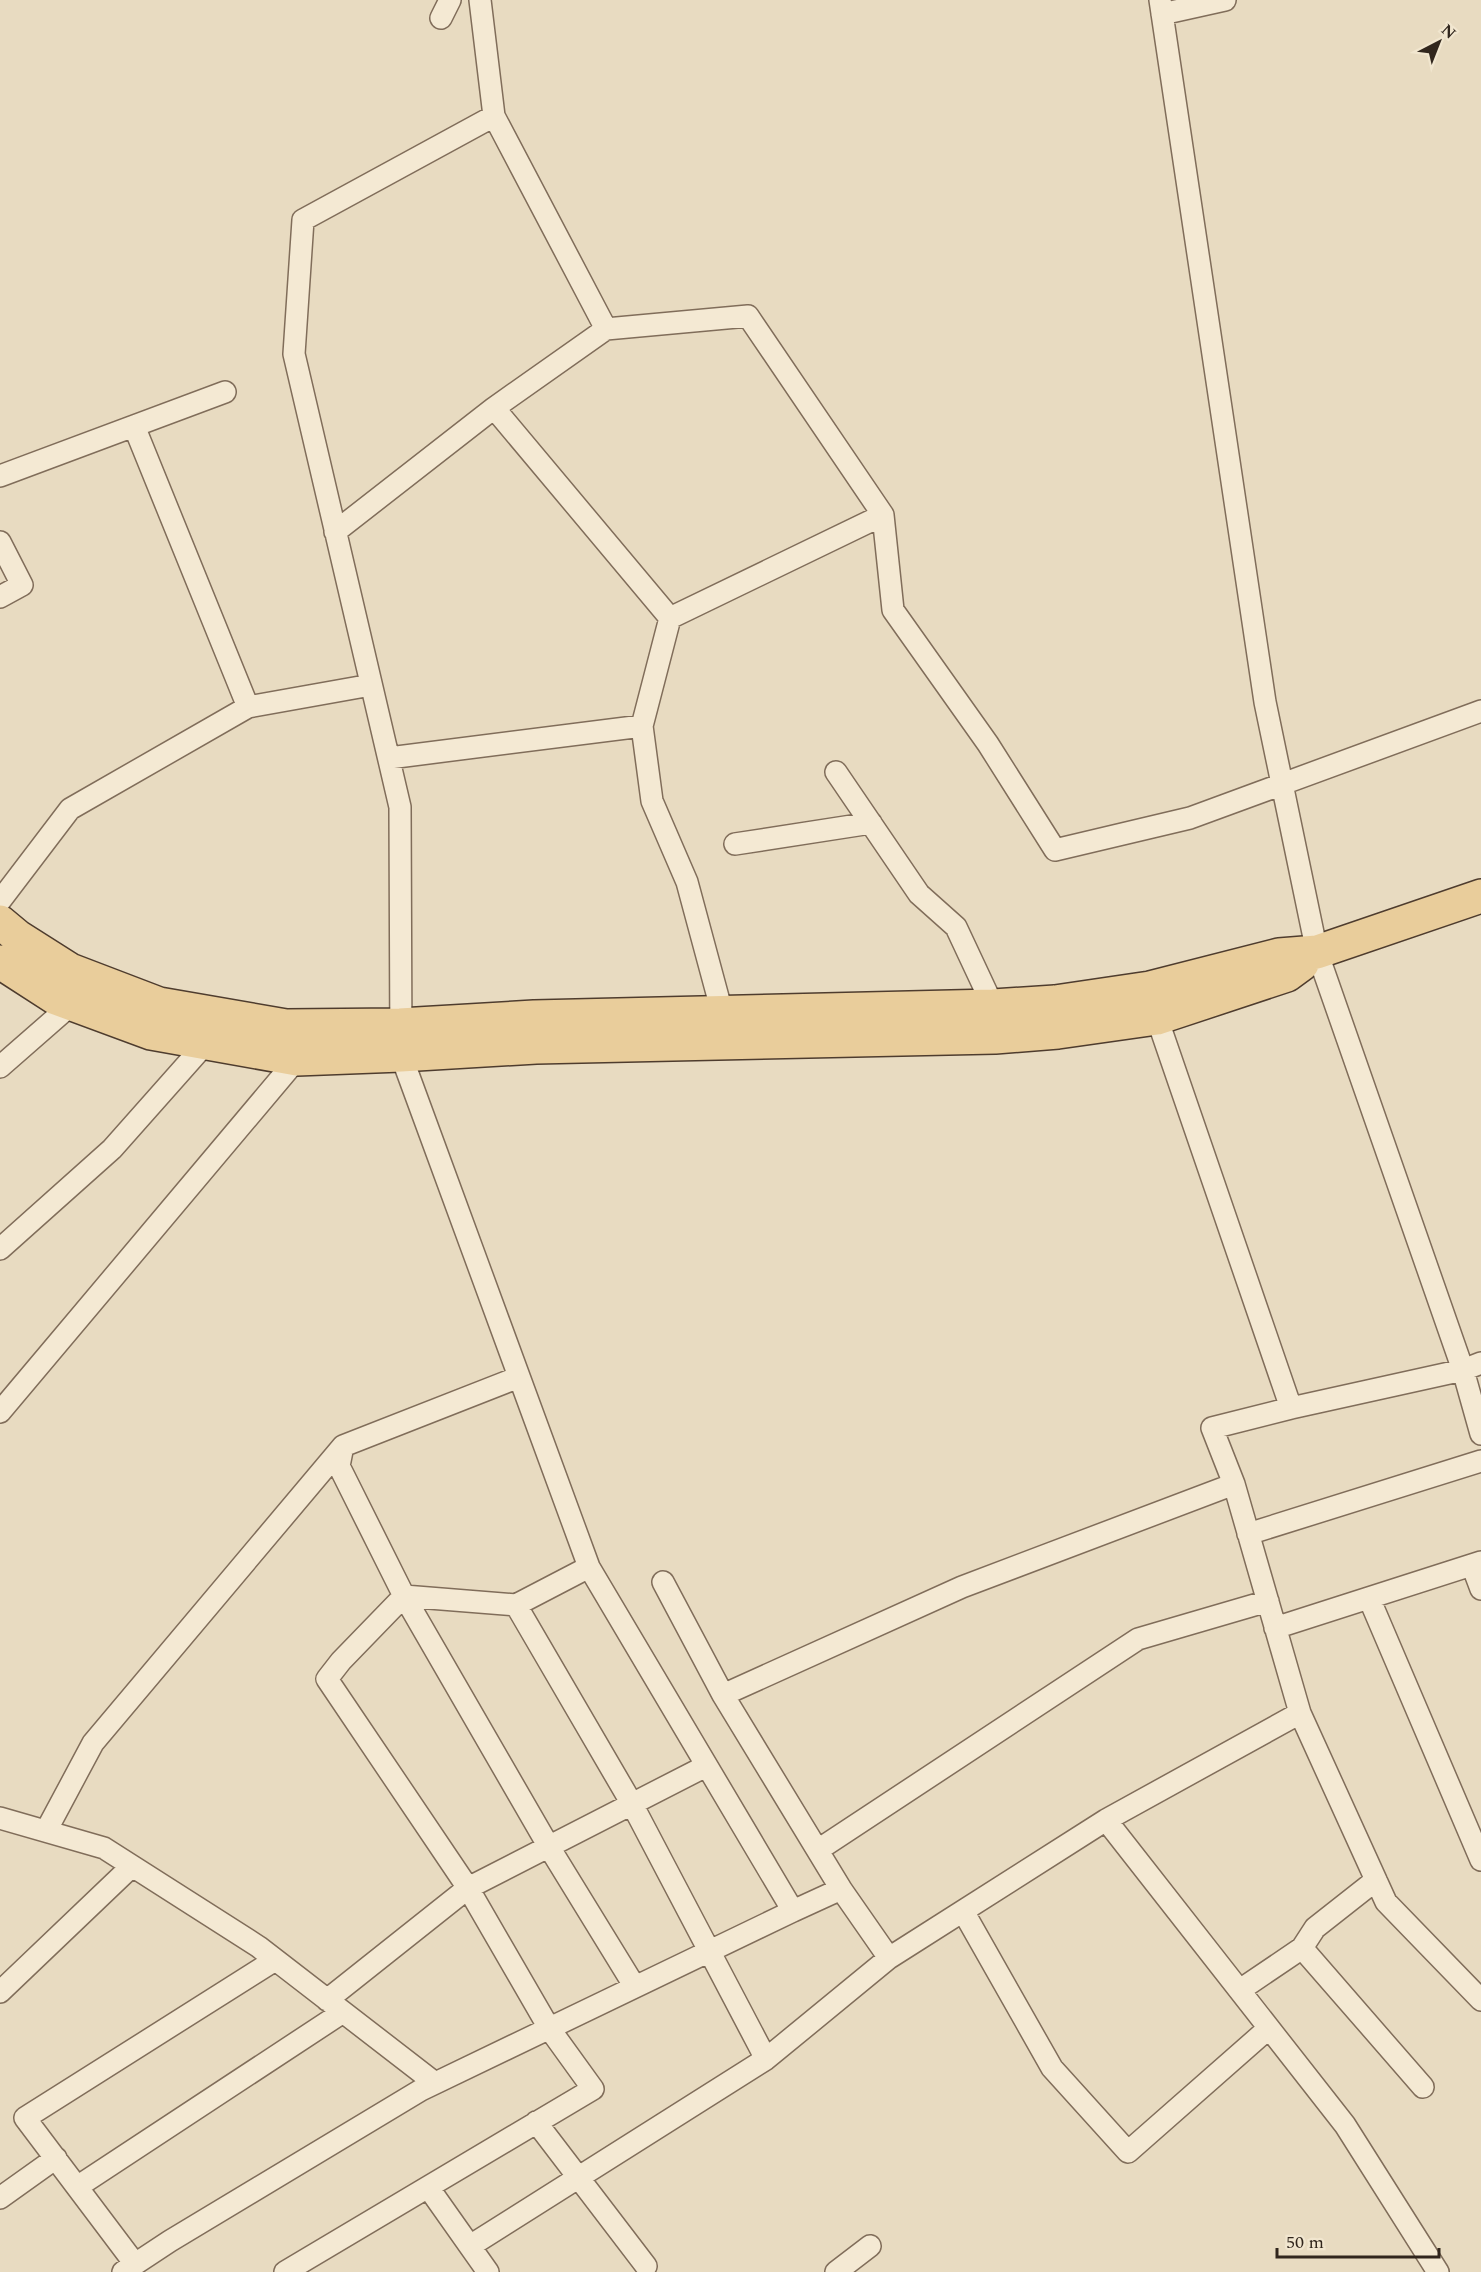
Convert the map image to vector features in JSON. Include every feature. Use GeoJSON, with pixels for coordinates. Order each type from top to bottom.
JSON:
{"type":"FeatureCollection","features":[{"type":"Feature","properties":{"kind":"main road"},"geometry":{"type":"LineString","coordinates":[[0,962],[56,998],[150,1033],[297,1059],[400,1040],[535,1032],[722,1012],[993,1006],[1055,1002],[1150,988],[1280,955],[1317,952],[1481,896]]}},
{"type":"Feature","properties":{"kind":"main road"},"geometry":{"type":"LineString","coordinates":[[0,922],[18,938],[70,970],[159,1004],[286,1026],[400,1040]]}},
{"type":"Feature","properties":{"kind":"main road"},"geometry":{"type":"LineString","coordinates":[[535,1032],[995,1037],[1058,1032],[1157,1018],[1287,975],[1317,952]]}},
{"type":"Feature","properties":{"kind":"street"},"geometry":{"type":"LineString","coordinates":[[480,0],[494,116],[606,329]]}},
{"type":"Feature","properties":{"kind":"street"},"geometry":{"type":"LineString","coordinates":[[1225,0],[1161,7],[1265,702],[1317,952],[1472,1366],[1480,1430]]}},
{"type":"Feature","properties":{"kind":"street"},"geometry":{"type":"LineString","coordinates":[[494,116],[303,220],[294,354],[400,807],[400,1040],[519,1377],[590,1567],[792,1911]]}},
{"type":"Feature","properties":{"kind":"street"},"geometry":{"type":"LineString","coordinates":[[335,532],[494,408],[606,329],[748,316],[883,515],[893,610],[987,744],[1055,850],[1190,818],[1481,711]]}},
{"type":"Feature","properties":{"kind":"street"},"geometry":{"type":"LineString","coordinates":[[0,476],[225,392]]}},
{"type":"Feature","properties":{"kind":"street"},"geometry":{"type":"LineString","coordinates":[[494,408],[670,618]]}},
{"type":"Feature","properties":{"kind":"street"},"geometry":{"type":"LineString","coordinates":[[134,426],[249,707]]}},
{"type":"Feature","properties":{"kind":"street"},"geometry":{"type":"LineString","coordinates":[[722,1012],[687,882],[652,801],[642,726],[670,618],[883,515]]}},
{"type":"Feature","properties":{"kind":"street"},"geometry":{"type":"LineString","coordinates":[[0,542],[22,585],[0,597]]}},
{"type":"Feature","properties":{"kind":"street"},"geometry":{"type":"LineString","coordinates":[[0,901],[70,809],[249,707],[371,685]]}},
{"type":"Feature","properties":{"kind":"street"},"geometry":{"type":"LineString","coordinates":[[388,758],[642,726]]}},
{"type":"Feature","properties":{"kind":"street"},"geometry":{"type":"LineString","coordinates":[[836,772],[919,894],[956,927],[993,1006]]}},
{"type":"Feature","properties":{"kind":"street"},"geometry":{"type":"LineString","coordinates":[[735,844],[871,823]]}},
{"type":"Feature","properties":{"kind":"street"},"geometry":{"type":"LineString","coordinates":[[0,1067],[72,1004]]}},
{"type":"Feature","properties":{"kind":"street"},"geometry":{"type":"LineString","coordinates":[[1157,1018],[1291,1408]]}},
{"type":"Feature","properties":{"kind":"street"},"geometry":{"type":"LineString","coordinates":[[0,1249],[112,1149],[206,1043]]}},
{"type":"Feature","properties":{"kind":"street"},"geometry":{"type":"LineString","coordinates":[[0,1412],[297,1059]]}},
{"type":"Feature","properties":{"kind":"street"},"geometry":{"type":"LineString","coordinates":[[1472,1366],[1212,1428],[1234,1484],[1300,1713],[1386,1902],[1481,2000]]}},
{"type":"Feature","properties":{"kind":"street"},"geometry":{"type":"LineString","coordinates":[[46,1831],[93,1743],[343,1446],[519,1377]]}},
{"type":"Feature","properties":{"kind":"street"},"geometry":{"type":"LineString","coordinates":[[343,1446],[339,1466],[404,1596],[549,1846],[635,1987]]}},
{"type":"Feature","properties":{"kind":"street"},"geometry":{"type":"LineString","coordinates":[[1248,1534],[1481,1461]]}},
{"type":"Feature","properties":{"kind":"street"},"geometry":{"type":"LineString","coordinates":[[723,1695],[962,1587],[1234,1484]]}},
{"type":"Feature","properties":{"kind":"street"},"geometry":{"type":"LineString","coordinates":[[1275,1628],[1477,1564],[1481,1589]]}},
{"type":"Feature","properties":{"kind":"street"},"geometry":{"type":"LineString","coordinates":[[404,1596],[516,1605],[590,1567]]}},
{"type":"Feature","properties":{"kind":"street"},"geometry":{"type":"LineString","coordinates":[[663,1582],[723,1695],[842,1889],[889,1958]]}},
{"type":"Feature","properties":{"kind":"street"},"geometry":{"type":"LineString","coordinates":[[285,2272],[593,2089],[549,2028],[468,1888],[327,1679],[341,1661],[404,1596]]}},
{"type":"Feature","properties":{"kind":"street"},"geometry":{"type":"LineString","coordinates":[[1369,1598],[1481,1860]]}},
{"type":"Feature","properties":{"kind":"street"},"geometry":{"type":"LineString","coordinates":[[818,1850],[1138,1639],[1268,1601]]}},
{"type":"Feature","properties":{"kind":"street"},"geometry":{"type":"LineString","coordinates":[[516,1605],[632,1804],[766,2059]]}},
{"type":"Feature","properties":{"kind":"street"},"geometry":{"type":"LineString","coordinates":[[470,2246],[766,2059],[889,1958],[1106,1820],[1300,1713]]}},
{"type":"Feature","properties":{"kind":"street"},"geometry":{"type":"LineString","coordinates":[[77,2187],[335,2006],[468,1888],[706,1766]]}},
{"type":"Feature","properties":{"kind":"street"},"geometry":{"type":"LineString","coordinates":[[0,1818],[104,1848],[259,1947],[435,2084]]}},
{"type":"Feature","properties":{"kind":"street"},"geometry":{"type":"LineString","coordinates":[[1106,1820],[1345,2125],[1438,2272]]}},
{"type":"Feature","properties":{"kind":"street"},"geometry":{"type":"LineString","coordinates":[[0,1992],[132,1866]]}},
{"type":"Feature","properties":{"kind":"street"},"geometry":{"type":"LineString","coordinates":[[1240,1990],[1302,1948],[1315,1928],[1376,1880]]}},
{"type":"Feature","properties":{"kind":"street"},"geometry":{"type":"LineString","coordinates":[[276,1960],[25,2118],[77,2187],[129,2268],[371,2120],[435,2084],[842,1889]]}},
{"type":"Feature","properties":{"kind":"street"},"geometry":{"type":"LineString","coordinates":[[963,1911],[1052,2068],[1128,2151],[1269,2028]]}},
{"type":"Feature","properties":{"kind":"street"},"geometry":{"type":"LineString","coordinates":[[1302,1948],[1423,2086]]}},
{"type":"Feature","properties":{"kind":"street"},"geometry":{"type":"LineString","coordinates":[[536,2122],[646,2266]]}},
{"type":"Feature","properties":{"kind":"street"},"geometry":{"type":"LineString","coordinates":[[0,2198],[56,2158]]}},
{"type":"Feature","properties":{"kind":"street"},"geometry":{"type":"LineString","coordinates":[[428,2187],[488,2272]]}},
{"type":"Feature","properties":{"kind":"street"},"geometry":{"type":"LineString","coordinates":[[836,2272],[870,2246]]}}]}
